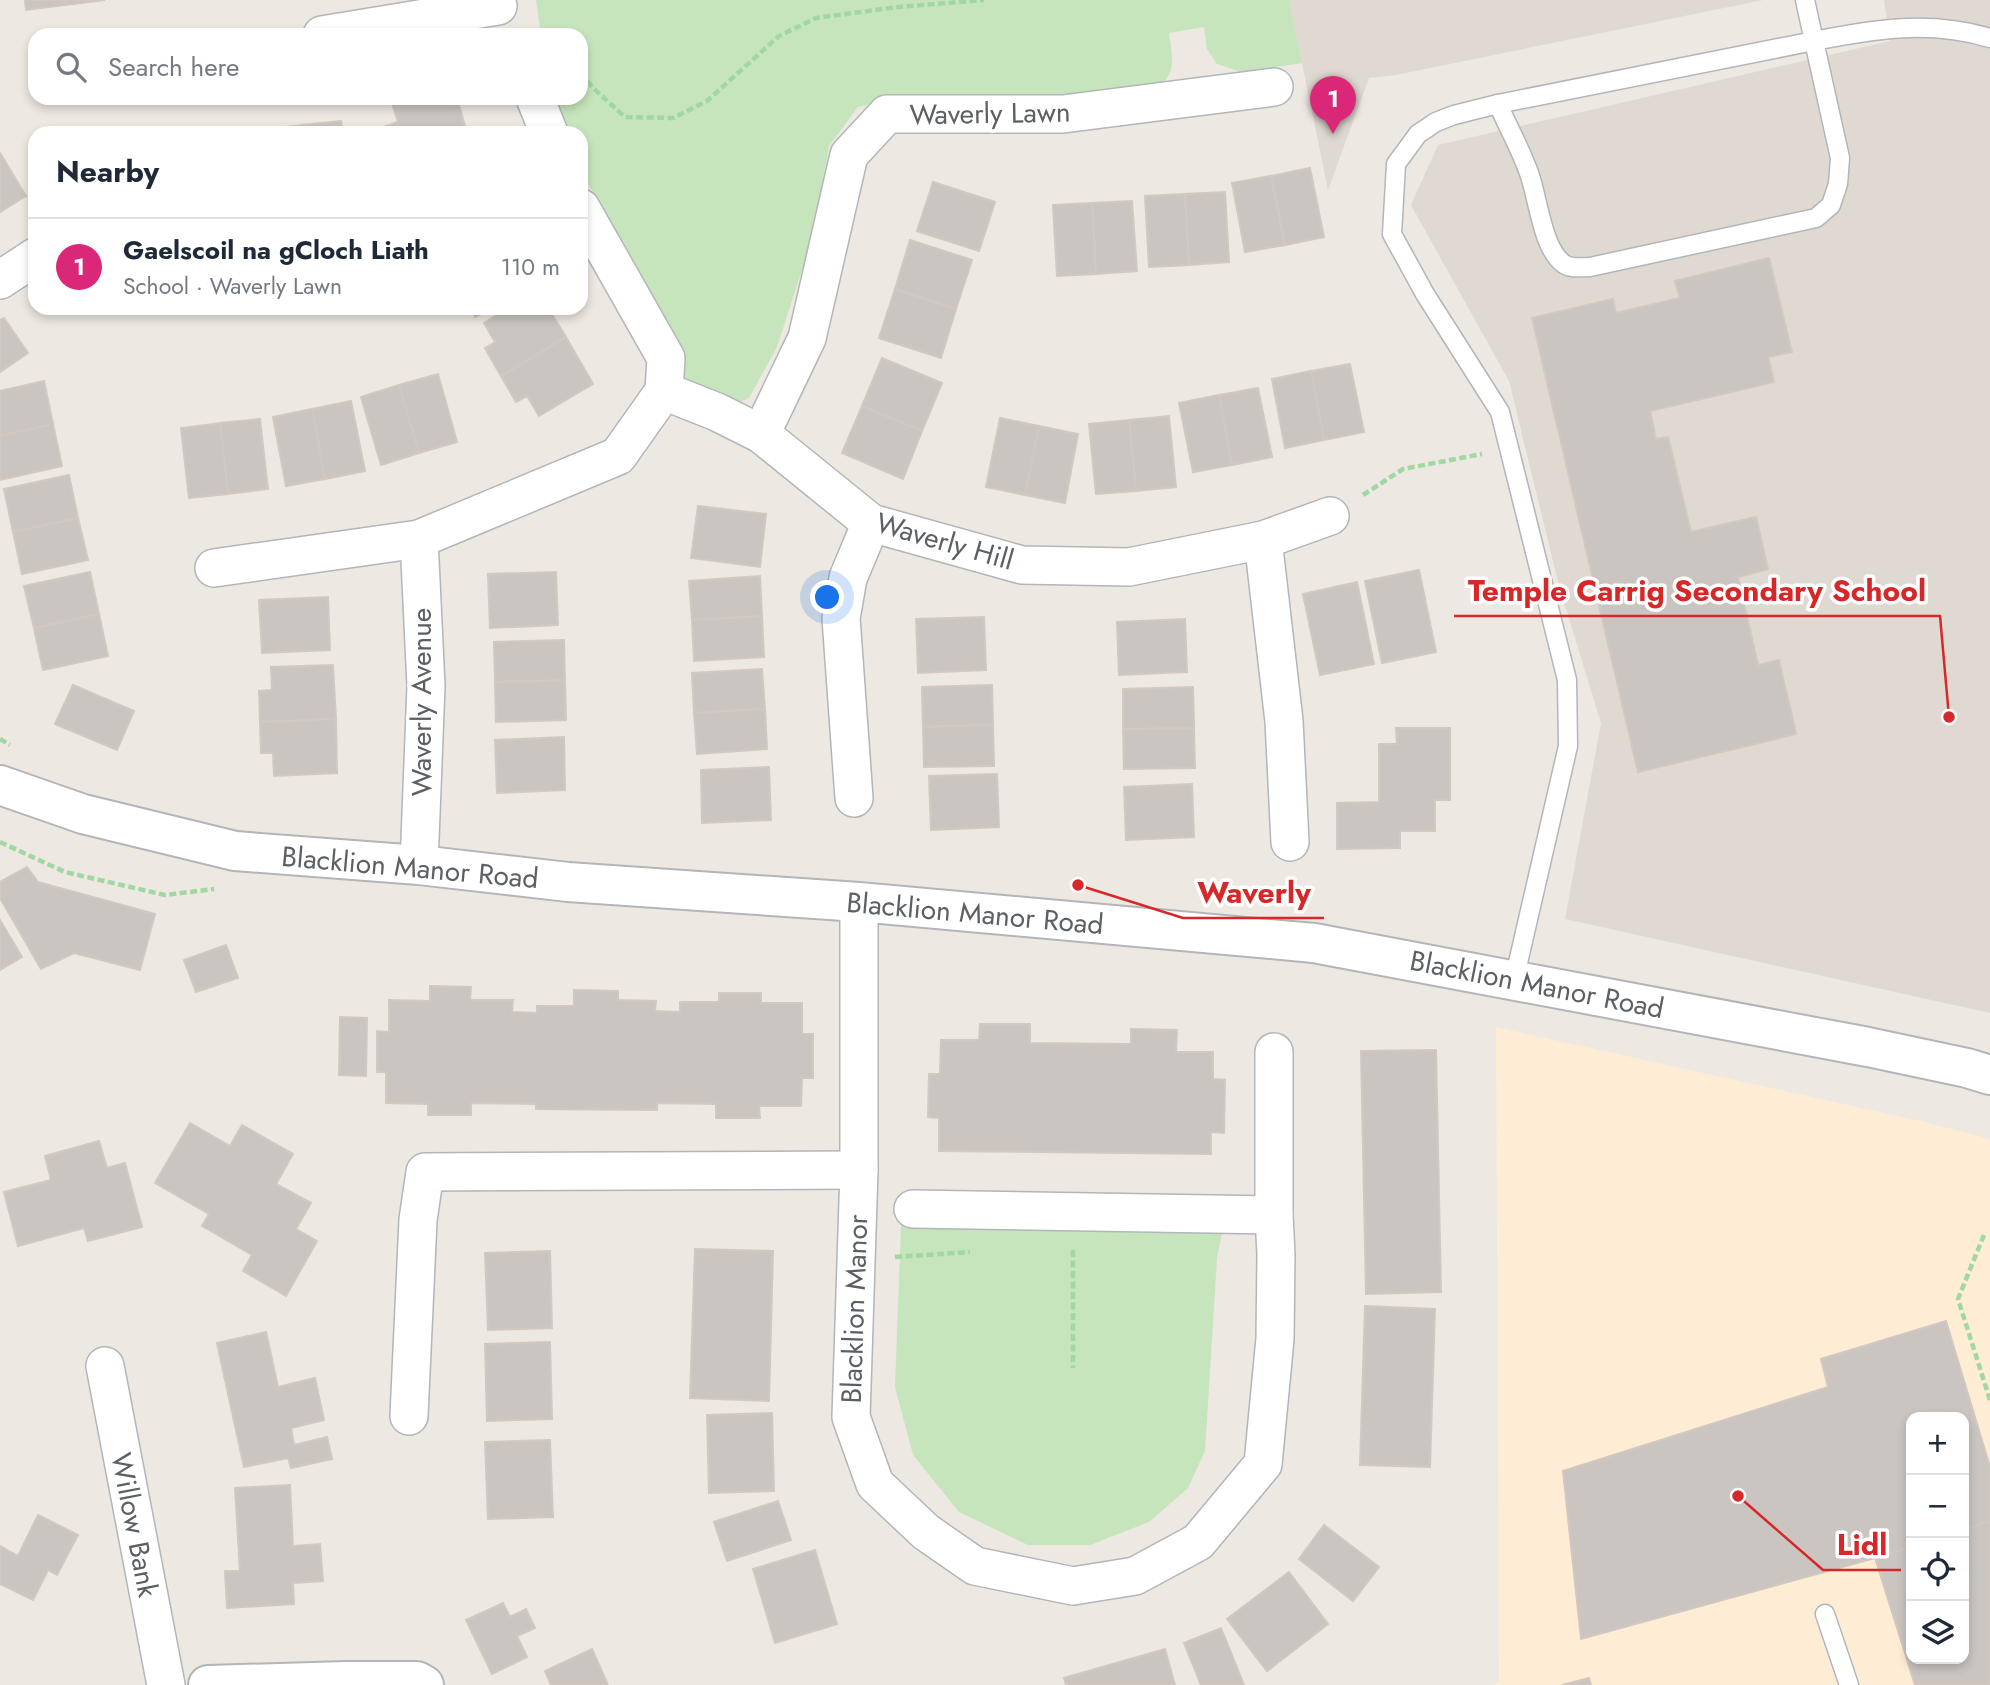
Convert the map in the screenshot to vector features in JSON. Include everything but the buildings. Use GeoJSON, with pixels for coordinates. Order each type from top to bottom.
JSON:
{"type":"FeatureCollection","features":[{"type":"Feature","properties":{"kind":"street"},"geometry":{"type":"LineString","coordinates":[[382,28],[502,14]]}},
{"type":"Feature","properties":{"kind":"street","name":"Waverly Lawn"},"geometry":{"type":"LineString","coordinates":[[761,434],[807,338],[849,155],[887,114],[1063,114],[1274,86]]}},
{"type":"Feature","properties":{"kind":"street"},"geometry":{"type":"LineString","coordinates":[[538,105],[546,126]]}},
{"type":"Feature","properties":{"kind":"street"},"geometry":{"type":"LineString","coordinates":[[214,568],[419,539],[618,456],[664,391],[666,358],[588,220]]}},
{"type":"Feature","properties":{"kind":"street"},"geometry":{"type":"LineString","coordinates":[[0,280],[28,262]]}},
{"type":"Feature","properties":{"kind":"street","name":"Waverly Hill"},"geometry":{"type":"LineString","coordinates":[[664,391],[717,412],[761,434],[871,523],[1022,565],[1129,567],[1263,540],[1330,516]]}},
{"type":"Feature","properties":{"kind":"street"},"geometry":{"type":"LineString","coordinates":[[854,798],[841,618],[848,578],[871,523]]}},
{"type":"Feature","properties":{"kind":"street","name":"Waverly Avenue"},"geometry":{"type":"LineString","coordinates":[[419,539],[426,687],[419,865]]}},
{"type":"Feature","properties":{"kind":"street"},"geometry":{"type":"LineString","coordinates":[[1263,540],[1284,721],[1290,842]]}},
{"type":"Feature","properties":{"kind":"street","name":"Blacklion Manor Road"},"geometry":{"type":"LineString","coordinates":[[0,785],[83,814],[235,851],[419,865],[568,882],[859,902],[1314,943],[1868,1046],[1990,1074]]}},
{"type":"Feature","properties":{"kind":"street","name":"Blacklion Manor"},"geometry":{"type":"LineString","coordinates":[[859,902],[859,1170],[851,1417],[875,1484],[926,1532],[975,1566],[1073,1586],[1135,1576],[1198,1542],[1262,1464],[1275,1339],[1274,1052]]}},
{"type":"Feature","properties":{"kind":"street"},"geometry":{"type":"LineString","coordinates":[[409,1416],[418,1220],[425,1172],[859,1170]]}},
{"type":"Feature","properties":{"kind":"street"},"geometry":{"type":"LineString","coordinates":[[913,1209],[1274,1215]]}},
{"type":"Feature","properties":{"kind":"street","name":"Willow Bank"},"geometry":{"type":"LineString","coordinates":[[105,1366],[166,1685]]}},
{"type":"Feature","properties":{"kind":"street"},"geometry":{"type":"LineString","coordinates":[[208,1685],[417,1681],[424,1685]]}},
{"type":"Feature","properties":{"kind":"lane"},"geometry":{"type":"LineString","coordinates":[[1498,104],[1530,175],[1545,232],[1563,264],[1574,268],[1590,267],[1816,218],[1831,205],[1838,184],[1840,158],[1805,0]]}},
{"type":"Feature","properties":{"kind":"lane"},"geometry":{"type":"LineString","coordinates":[[1514,980],[1568,746],[1567,680],[1500,412],[1425,294],[1392,234],[1396,164],[1418,134],[1436,122],[1498,104],[1868,30],[1920,27],[1974,33],[1990,38]]}},
{"type":"Feature","properties":{"kind":"lane"},"geometry":{"type":"LineString","coordinates":[[1825,1614],[1849,1685]]}},
{"type":"Feature","properties":{"kind":"path"},"geometry":{"type":"LineString","coordinates":[[588,82],[625,117],[673,118],[707,101],[779,36],[816,18],[898,7],[984,0]]}},
{"type":"Feature","properties":{"kind":"path"},"geometry":{"type":"LineString","coordinates":[[1330,516],[1403,469],[1509,449]]}},
{"type":"Feature","properties":{"kind":"path"},"geometry":{"type":"LineString","coordinates":[[0,842],[65,872],[165,895],[225,887]]}},
{"type":"Feature","properties":{"kind":"path"},"geometry":{"type":"LineString","coordinates":[[1984,1236],[1958,1299],[1990,1400]]}},
{"type":"Feature","properties":{"kind":"path"},"geometry":{"type":"LineString","coordinates":[[1073,1250],[1073,1368]]}},
{"type":"Feature","properties":{"kind":"shaded area"},"geometry":{"type":"Polygon","coordinates":[[[1289,0],[1763,0],[1396,75],[1369,78],[1328,190],[1289,0]]]}},
{"type":"Feature","properties":{"kind":"shaded area"},"geometry":{"type":"Polygon","coordinates":[[[1884,0],[1990,0],[1990,1013],[1565,919],[1601,723],[1559,586],[1509,381],[1411,205],[1438,145],[1890,41],[1884,0]]]}},
{"type":"Feature","properties":{"kind":"shaded area"},"geometry":{"type":"Polygon","coordinates":[[[1496,1027],[1925,1122],[1990,1139],[1990,1685],[1491,1685],[1499,1682],[1496,1027]]]}},
{"type":"Feature","properties":{"kind":"green space"},"geometry":{"type":"Polygon","coordinates":[[[536,0],[1289,0],[1302,63],[1242,72],[1217,64],[1207,49],[1204,27],[1169,33],[1171,71],[1156,89],[1012,101],[898,98],[858,107],[829,146],[813,236],[777,347],[749,398],[732,406],[682,379],[588,183],[588,126],[564,126],[558,105],[588,105],[588,28],[540,28],[536,0]]]}},
{"type":"Feature","properties":{"kind":"green space"},"geometry":{"type":"Polygon","coordinates":[[[901,1226],[1223,1228],[1217,1258],[1205,1451],[1188,1488],[1149,1522],[1090,1545],[1028,1545],[959,1512],[913,1455],[895,1387],[901,1226]]]}},
{"type":"Feature","properties":{"kind":"place","name":"Gaelscoil na gCloch Liath"},"geometry":{"type":"Point","coordinates":[1333,134]}},
{"type":"Feature","properties":{"kind":"place","name":"Temple Carrig Secondary School"},"geometry":{"type":"Point","coordinates":[1949,717]}},
{"type":"Feature","properties":{"kind":"place","name":"Waverly"},"geometry":{"type":"Point","coordinates":[1078,885]}},
{"type":"Feature","properties":{"kind":"place","name":"Lidl"},"geometry":{"type":"Point","coordinates":[1738,1496]}}]}
